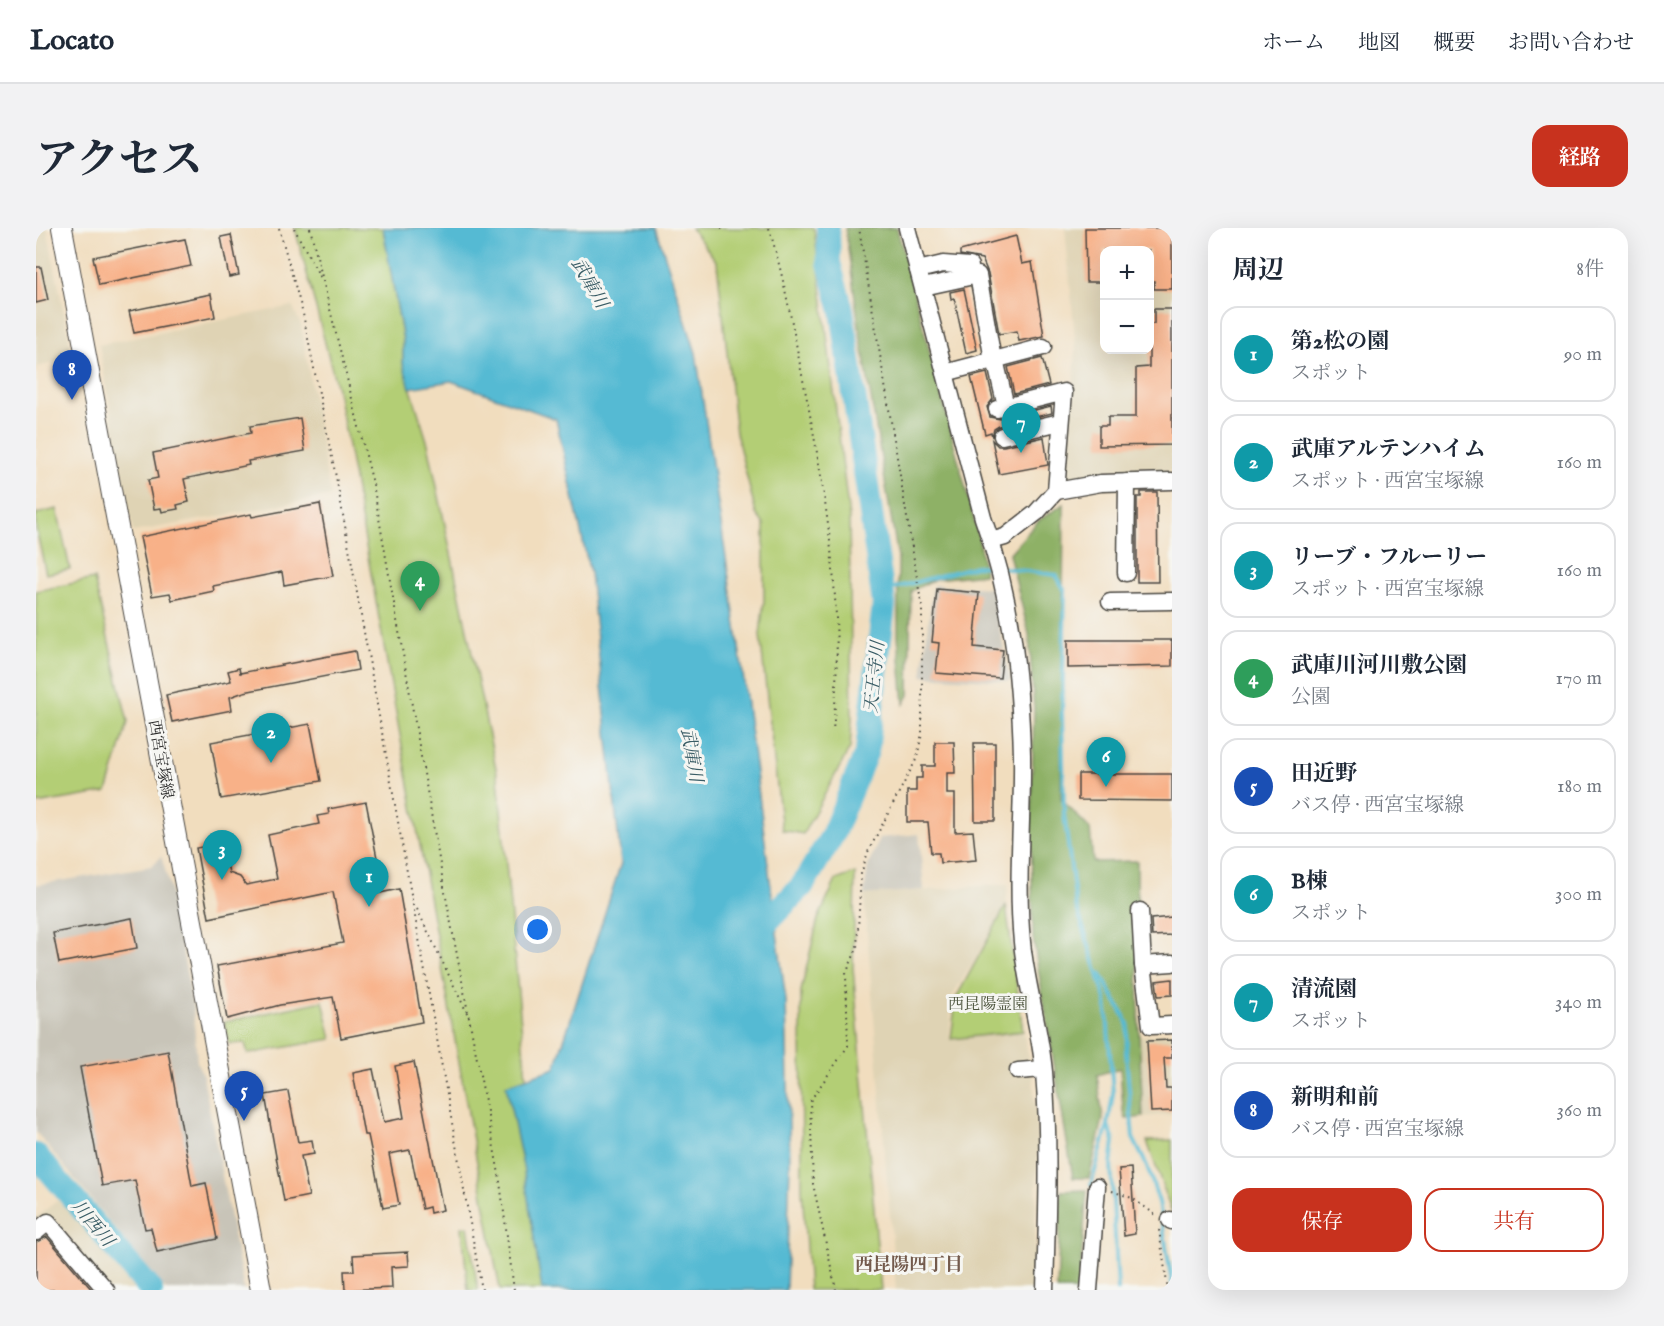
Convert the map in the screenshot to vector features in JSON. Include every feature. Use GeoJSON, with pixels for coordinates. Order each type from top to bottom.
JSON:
{"type":"FeatureCollection","features":[{"type":"Feature","properties":{"kind":"main road","name":"西宮宝塚線"},"geometry":{"type":"LineString","coordinates":[[62,228],[261,1290]]}},
{"type":"Feature","properties":{"kind":"street"},"geometry":{"type":"LineString","coordinates":[[907,228],[992,541],[1016,650],[1022,754],[1019,875],[1022,942],[1043,1069],[1048,1146],[1045,1290]]}},
{"type":"Feature","properties":{"kind":"street"},"geometry":{"type":"LineString","coordinates":[[918,270],[943,264],[970,266]]}},
{"type":"Feature","properties":{"kind":"street"},"geometry":{"type":"LineString","coordinates":[[923,287],[978,275],[977,295],[984,335],[994,359],[1002,408],[1064,392],[1056,491]]}},
{"type":"Feature","properties":{"kind":"street"},"geometry":{"type":"LineString","coordinates":[[945,373],[1043,347]]}},
{"type":"Feature","properties":{"kind":"street"},"geometry":{"type":"LineString","coordinates":[[1002,436],[1060,422]]}},
{"type":"Feature","properties":{"kind":"street"},"geometry":{"type":"LineString","coordinates":[[992,541],[1005,537],[1036,513],[1056,491],[1101,483],[1172,481]]}},
{"type":"Feature","properties":{"kind":"street"},"geometry":{"type":"LineString","coordinates":[[1126,482],[1126,573]]}},
{"type":"Feature","properties":{"kind":"street"},"geometry":{"type":"LineString","coordinates":[[1110,602],[1172,601]]}},
{"type":"Feature","properties":{"kind":"street"},"geometry":{"type":"LineString","coordinates":[[1140,911],[1143,965],[1151,1026],[1172,1025]]}},
{"type":"Feature","properties":{"kind":"street"},"geometry":{"type":"LineString","coordinates":[[1143,965],[1172,963]]}},
{"type":"Feature","properties":{"kind":"street"},"geometry":{"type":"LineString","coordinates":[[1018,1071],[1043,1069]]}},
{"type":"Feature","properties":{"kind":"street"},"geometry":{"type":"LineString","coordinates":[[1089,1290],[1097,1187]]}},
{"type":"Feature","properties":{"kind":"street"},"geometry":{"type":"LineString","coordinates":[[36,1232],[48,1222],[106,1290]]}},
{"type":"Feature","properties":{"kind":"path"},"geometry":{"type":"LineString","coordinates":[[279,228],[303,314],[338,487],[482,1290]]}},
{"type":"Feature","properties":{"kind":"path"},"geometry":{"type":"LineString","coordinates":[[294,228],[322,282]]}},
{"type":"Feature","properties":{"kind":"path"},"geometry":{"type":"LineString","coordinates":[[310,228],[373,484],[444,888],[499,1174],[514,1290]]}},
{"type":"Feature","properties":{"kind":"path"},"geometry":{"type":"LineString","coordinates":[[769,228],[824,478],[837,603],[836,695],[833,730]]}},
{"type":"Feature","properties":{"kind":"path"},"geometry":{"type":"LineString","coordinates":[[836,1290],[813,1184],[810,1101],[848,1046],[846,974],[857,948],[861,874],[868,852],[917,758],[922,733],[922,608],[859,228]]}},
{"type":"Feature","properties":{"kind":"path"},"geometry":{"type":"LineString","coordinates":[[414,905],[471,1022]]}},
{"type":"Feature","properties":{"kind":"path"},"geometry":{"type":"LineString","coordinates":[[1116,1192],[1132,1198],[1164,1218],[1168,1290]]}},
{"type":"Feature","properties":{"kind":"shaded area"},"geometry":{"type":"Polygon","coordinates":[[[36,228],[47,228],[73,358],[36,367],[36,228]]]}},
{"type":"Feature","properties":{"kind":"shaded area"},"geometry":{"type":"Polygon","coordinates":[[[1065,228],[1172,228],[1172,471],[1109,472],[1070,483],[1066,478],[1076,350],[1065,228]]]}},
{"type":"Feature","properties":{"kind":"shaded area"},"geometry":{"type":"Polygon","coordinates":[[[292,306],[301,325],[330,496],[133,532],[99,345],[292,306]]]}},
{"type":"Feature","properties":{"kind":"shaded area"},"geometry":{"type":"Polygon","coordinates":[[[933,585],[992,588],[1010,681],[922,676],[933,585]]]}},
{"type":"Feature","properties":{"kind":"shaded area"},"geometry":{"type":"Polygon","coordinates":[[[919,834],[924,890],[864,895],[868,866],[880,838],[919,834]]]}},
{"type":"Feature","properties":{"kind":"shaded area"},"geometry":{"type":"Polygon","coordinates":[[[161,856],[170,887],[193,1007],[197,1062],[203,1076],[244,1290],[166,1290],[36,1132],[36,885],[152,866],[161,856]]]}},
{"type":"Feature","properties":{"kind":"shaded area"},"geometry":{"type":"Polygon","coordinates":[[[1008,884],[1006,906],[952,997],[949,1039],[1023,1031],[1033,1075],[1038,1146],[1033,1290],[896,1290],[864,895],[1008,884]]]}},
{"type":"Feature","properties":{"kind":"shaded area"},"geometry":{"type":"Polygon","coordinates":[[[1172,1034],[1172,1114],[1143,1117],[1139,1036],[1172,1034]]]}},
{"type":"Feature","properties":{"kind":"shaded area"},"geometry":{"type":"Polygon","coordinates":[[[58,1200],[137,1290],[36,1290],[36,1218],[58,1200]]]}},
{"type":"Feature","properties":{"kind":"green space"},"geometry":{"type":"Polygon","coordinates":[[[295,228],[383,228],[403,340],[403,364],[428,444],[498,778],[527,1088],[560,1290],[500,1290],[339,396],[295,228]]]}},
{"type":"Feature","properties":{"kind":"green space"},"geometry":{"type":"Polygon","coordinates":[[[691,228],[814,228],[849,518],[852,720],[850,748],[803,834],[782,830],[760,635],[764,600],[764,524],[756,514],[736,433],[717,262],[691,228]]]}},
{"type":"Feature","properties":{"kind":"green space"},"geometry":{"type":"Polygon","coordinates":[[[845,228],[897,228],[979,539],[984,574],[935,579],[911,591],[909,695],[904,704],[898,636],[898,558],[860,333],[845,228]]]}},
{"type":"Feature","properties":{"kind":"green space"},"geometry":{"type":"Polygon","coordinates":[[[1064,504],[1061,799],[1090,829],[1093,862],[1137,861],[1139,1036],[1143,1117],[1126,1119],[1123,1109],[1120,1068],[1097,1075],[1103,1119],[1089,1178],[1073,1178],[1033,938],[1031,824],[1034,710],[1029,634],[1009,554],[1039,520],[1064,504]]]}},
{"type":"Feature","properties":{"kind":"green space"},"geometry":{"type":"Polygon","coordinates":[[[57,509],[70,569],[46,574],[36,529],[36,514],[57,509]]]}},
{"type":"Feature","properties":{"kind":"green space"},"geometry":{"type":"Polygon","coordinates":[[[94,579],[128,722],[107,792],[36,804],[36,591],[94,579]]]}},
{"type":"Feature","properties":{"kind":"green space"},"geometry":{"type":"Polygon","coordinates":[[[855,873],[853,968],[881,1290],[809,1290],[802,1189],[801,991],[818,919],[836,880],[855,873]]]}},
{"type":"Feature","properties":{"kind":"green space","name":"西昆陽霊園"},"geometry":{"type":"Polygon","coordinates":[[[1006,906],[1023,1031],[951,1039],[956,998],[1006,906]]]}},
{"type":"Feature","properties":{"kind":"green space"},"geometry":{"type":"Polygon","coordinates":[[[323,1001],[332,1039],[248,1054],[245,1043],[229,1044],[224,1022],[323,1001]]]}},
{"type":"Feature","properties":{"kind":"green space"},"geometry":{"type":"Polygon","coordinates":[[[1172,1140],[1172,1213],[1147,1141],[1172,1140]]]}},
{"type":"Feature","properties":{"kind":"green space"},"geometry":{"type":"Polygon","coordinates":[[[1087,1190],[1079,1290],[1057,1290],[1061,1191],[1087,1190]]]}},
{"type":"Feature","properties":{"kind":"green space"},"geometry":{"type":"Polygon","coordinates":[[[468,1226],[478,1290],[468,1290],[462,1227],[468,1226]]]}},
{"type":"Feature","properties":{"kind":"water","name":"武庫川"},"geometry":{"type":"Polygon","coordinates":[[[383,228],[656,228],[696,353],[743,674],[786,1001],[790,1163],[786,1290],[542,1290],[523,1166],[506,1085],[555,1068],[621,863],[590,573],[556,419],[451,381],[410,388],[403,364],[403,340],[383,228]]]}},
{"type":"Feature","properties":{"kind":"building"},"geometry":{"type":"Polygon","coordinates":[[[1085,228],[1172,228],[1172,289],[1154,289],[1154,246],[1100,246],[1100,282],[1086,282],[1085,228]]]}},
{"type":"Feature","properties":{"kind":"building"},"geometry":{"type":"Polygon","coordinates":[[[231,235],[239,275],[229,277],[221,237],[231,235]]]}},
{"type":"Feature","properties":{"kind":"building"},"geometry":{"type":"Polygon","coordinates":[[[1016,236],[1022,264],[1032,262],[1044,336],[1019,341],[1017,331],[999,334],[988,273],[982,259],[960,255],[960,251],[1016,236]]]}},
{"type":"Feature","properties":{"kind":"building"},"geometry":{"type":"Polygon","coordinates":[[[185,239],[191,266],[99,285],[93,257],[185,239]]]}},
{"type":"Feature","properties":{"kind":"building"},"geometry":{"type":"Polygon","coordinates":[[[36,267],[41,267],[48,300],[36,303],[36,267]]]}},
{"type":"Feature","properties":{"kind":"building"},"geometry":{"type":"Polygon","coordinates":[[[964,289],[977,350],[966,353],[954,298],[951,299],[950,292],[964,289]]]}},
{"type":"Feature","properties":{"kind":"building"},"geometry":{"type":"Polygon","coordinates":[[[211,294],[215,317],[134,333],[129,311],[211,294]]]}},
{"type":"Feature","properties":{"kind":"building"},"geometry":{"type":"Polygon","coordinates":[[[1154,309],[1172,309],[1172,445],[1099,446],[1099,426],[1108,426],[1108,417],[1136,417],[1136,368],[1149,367],[1149,354],[1154,354],[1154,309]]]}},
{"type":"Feature","properties":{"kind":"building"},"geometry":{"type":"Polygon","coordinates":[[[1042,358],[1049,385],[1014,394],[1008,367],[1042,358]]]}},
{"type":"Feature","properties":{"kind":"building"},"geometry":{"type":"Polygon","coordinates":[[[987,373],[993,399],[987,407],[990,417],[1000,419],[1051,406],[1052,413],[999,426],[994,429],[992,437],[991,432],[985,434],[971,377],[987,373]]]}},
{"type":"Feature","properties":{"kind":"building"},"geometry":{"type":"Polygon","coordinates":[[[300,418],[305,451],[248,461],[249,465],[184,479],[189,502],[177,505],[178,509],[162,512],[161,508],[154,509],[148,480],[158,478],[153,453],[251,433],[250,426],[300,418]]]}},
{"type":"Feature","properties":{"kind":"building"},"geometry":{"type":"Polygon","coordinates":[[[1044,437],[1048,465],[999,474],[992,440],[998,446],[1004,446],[1044,437]]]}},
{"type":"Feature","properties":{"kind":"building"},"geometry":{"type":"Polygon","coordinates":[[[1141,492],[1157,492],[1158,582],[1137,582],[1137,497],[1141,497],[1141,492]]]}},
{"type":"Feature","properties":{"kind":"building"},"geometry":{"type":"Polygon","coordinates":[[[320,504],[333,576],[284,585],[282,572],[213,586],[214,591],[172,600],[170,593],[152,596],[140,537],[251,514],[252,517],[320,504]]]}},
{"type":"Feature","properties":{"kind":"building"},"geometry":{"type":"Polygon","coordinates":[[[937,589],[979,593],[974,647],[1003,650],[1000,678],[936,673],[939,643],[932,642],[937,589]]]}},
{"type":"Feature","properties":{"kind":"building"},"geometry":{"type":"Polygon","coordinates":[[[1068,640],[1172,640],[1172,666],[1068,668],[1068,640]]]}},
{"type":"Feature","properties":{"kind":"building"},"geometry":{"type":"Polygon","coordinates":[[[355,651],[358,670],[244,692],[230,697],[232,710],[172,722],[166,695],[231,681],[228,671],[239,668],[240,673],[355,651]]]}},
{"type":"Feature","properties":{"kind":"building"},"geometry":{"type":"Polygon","coordinates":[[[310,724],[321,781],[221,799],[211,742],[310,724]]]}},
{"type":"Feature","properties":{"kind":"building"},"geometry":{"type":"Polygon","coordinates":[[[935,742],[954,742],[955,773],[947,773],[947,794],[955,794],[955,832],[973,831],[976,860],[940,863],[939,853],[931,853],[928,822],[907,822],[907,791],[916,791],[916,778],[922,778],[922,766],[935,766],[935,742]]]}},
{"type":"Feature","properties":{"kind":"building"},"geometry":{"type":"Polygon","coordinates":[[[974,743],[995,743],[995,821],[975,821],[974,743]]]}},
{"type":"Feature","properties":{"kind":"building"},"geometry":{"type":"Polygon","coordinates":[[[1078,774],[1172,774],[1172,801],[1078,800],[1078,774]]]}},
{"type":"Feature","properties":{"kind":"building"},"geometry":{"type":"Polygon","coordinates":[[[366,802],[378,863],[374,863],[380,893],[399,889],[422,1022],[341,1038],[333,997],[280,1005],[227,1019],[217,966],[343,943],[333,892],[209,918],[196,848],[223,843],[229,873],[240,877],[246,885],[277,879],[268,835],[319,824],[317,816],[329,814],[328,809],[366,802]]]}},
{"type":"Feature","properties":{"kind":"building"},"geometry":{"type":"Polygon","coordinates":[[[1172,917],[1172,935],[1152,936],[1151,919],[1172,917]]]}},
{"type":"Feature","properties":{"kind":"building"},"geometry":{"type":"Polygon","coordinates":[[[132,918],[137,948],[59,963],[53,933],[132,918]]]}},
{"type":"Feature","properties":{"kind":"building"},"geometry":{"type":"Polygon","coordinates":[[[1172,979],[1172,995],[1158,996],[1156,981],[1172,979]]]}},
{"type":"Feature","properties":{"kind":"building"},"geometry":{"type":"Polygon","coordinates":[[[1172,1040],[1172,1058],[1164,1058],[1166,1088],[1172,1088],[1172,1111],[1151,1112],[1147,1041],[1172,1040]]]}},
{"type":"Feature","properties":{"kind":"building"},"geometry":{"type":"Polygon","coordinates":[[[168,1051],[192,1186],[206,1183],[217,1239],[157,1252],[151,1228],[145,1229],[135,1180],[102,1186],[80,1067],[168,1051]]]}},
{"type":"Feature","properties":{"kind":"building"},"geometry":{"type":"Polygon","coordinates":[[[414,1062],[443,1210],[430,1213],[429,1207],[422,1209],[410,1150],[389,1154],[399,1205],[383,1208],[368,1135],[364,1135],[353,1073],[373,1069],[384,1122],[404,1118],[395,1066],[414,1062]]]}},
{"type":"Feature","properties":{"kind":"building"},"geometry":{"type":"Polygon","coordinates":[[[288,1091],[298,1142],[312,1140],[314,1154],[301,1156],[309,1196],[284,1201],[265,1095],[288,1091]]]}},
{"type":"Feature","properties":{"kind":"building"},"geometry":{"type":"Polygon","coordinates":[[[1131,1168],[1135,1234],[1124,1236],[1119,1169],[1131,1168]]]}},
{"type":"Feature","properties":{"kind":"building"},"geometry":{"type":"Polygon","coordinates":[[[47,1237],[92,1290],[36,1290],[36,1242],[47,1237]]]}},
{"type":"Feature","properties":{"kind":"building"},"geometry":{"type":"Polygon","coordinates":[[[408,1252],[409,1266],[391,1267],[392,1288],[345,1290],[344,1271],[354,1271],[353,1255],[408,1252]]]}},
{"type":"Feature","properties":{"kind":"waterway","name":"天王寺川"},"geometry":{"type":"LineString","coordinates":[[752,937],[802,886],[832,836],[867,751],[884,604],[842,311],[829,263],[828,228]]}},
{"type":"Feature","properties":{"kind":"waterway"},"geometry":{"type":"LineString","coordinates":[[883,591],[976,566],[993,567]]}},
{"type":"Feature","properties":{"kind":"waterway"},"geometry":{"type":"LineString","coordinates":[[1003,568],[1056,575],[1065,591],[1062,712],[1064,814],[1076,905],[1106,1000],[1113,1094],[1108,1125],[1091,1185]]}},
{"type":"Feature","properties":{"kind":"waterway"},"geometry":{"type":"LineString","coordinates":[[1100,973],[1128,1023],[1126,1053],[1133,1138],[1147,1166],[1159,1202],[1172,1284]]}},
{"type":"Feature","properties":{"kind":"waterway"},"geometry":{"type":"LineString","coordinates":[[1108,1125],[1114,1141],[1111,1165],[1118,1290]]}},
{"type":"Feature","properties":{"kind":"waterway","name":"川西川"},"geometry":{"type":"LineString","coordinates":[[36,1155],[151,1290]]}},
{"type":"Feature","properties":{"kind":"place","name":"新明和前"},"geometry":{"type":"Point","coordinates":[72,400]}},
{"type":"Feature","properties":{"kind":"place","name":"清流園"},"geometry":{"type":"Point","coordinates":[1021,453]}},
{"type":"Feature","properties":{"kind":"place","name":"武庫川河川敷公園"},"geometry":{"type":"Point","coordinates":[420,611]}},
{"type":"Feature","properties":{"kind":"place","name":"武庫アルテンハイム"},"geometry":{"type":"Point","coordinates":[271,763]}},
{"type":"Feature","properties":{"kind":"place","name":"B棟"},"geometry":{"type":"Point","coordinates":[1106,787]}},
{"type":"Feature","properties":{"kind":"place","name":"リーブ・フルーリー"},"geometry":{"type":"Point","coordinates":[222,880]}},
{"type":"Feature","properties":{"kind":"place","name":"第2松の園"},"geometry":{"type":"Point","coordinates":[369,907]}},
{"type":"Feature","properties":{"kind":"place","name":"田近野"},"geometry":{"type":"Point","coordinates":[244,1121]}},
{"type":"Feature","properties":{"kind":"district","name":"西昆陽四丁目"},"geometry":{"type":"Point","coordinates":[909,1264]}}]}
